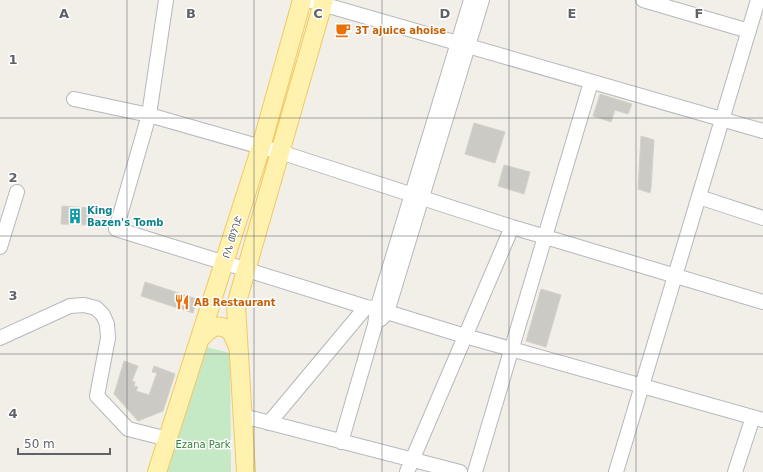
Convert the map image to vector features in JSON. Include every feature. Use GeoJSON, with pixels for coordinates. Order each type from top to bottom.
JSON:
{"type":"FeatureCollection","features":[{"type":"Feature","properties":{"kind":"main road","name":"ቦሌ መንገድ"},"geometry":{"type":"LineString","coordinates":[[157,472],[261,147],[302,0]]}},
{"type":"Feature","properties":{"kind":"main road"},"geometry":{"type":"LineString","coordinates":[[246,472],[236,305],[280,152],[318,2]]}},
{"type":"Feature","properties":{"kind":"main road"},"geometry":{"type":"LineString","coordinates":[[199,340],[212,328],[216,326],[221,327],[231,331],[239,350]]}},
{"type":"Feature","properties":{"kind":"street"},"geometry":{"type":"LineString","coordinates":[[166,0],[149,115],[116,229],[246,271],[465,336],[758,418],[735,472]]}},
{"type":"Feature","properties":{"kind":"street"},"geometry":{"type":"LineString","coordinates":[[463,44],[471,0]]}},
{"type":"Feature","properties":{"kind":"street"},"geometry":{"type":"LineString","coordinates":[[341,442],[375,325],[377,309],[417,196],[463,44],[482,0]]}},
{"type":"Feature","properties":{"kind":"street"},"geometry":{"type":"LineString","coordinates":[[643,0],[749,31]]}},
{"type":"Feature","properties":{"kind":"street"},"geometry":{"type":"LineString","coordinates":[[616,472],[758,0]]}},
{"type":"Feature","properties":{"kind":"street"},"geometry":{"type":"LineString","coordinates":[[318,2],[763,131]]}},
{"type":"Feature","properties":{"kind":"street"},"geometry":{"type":"LineString","coordinates":[[475,472],[591,82]]}},
{"type":"Feature","properties":{"kind":"street"},"geometry":{"type":"LineString","coordinates":[[74,100],[149,115],[280,152],[512,227],[763,302]]}},
{"type":"Feature","properties":{"kind":"street"},"geometry":{"type":"LineString","coordinates":[[0,247],[17,192]]}},
{"type":"Feature","properties":{"kind":"street"},"geometry":{"type":"LineString","coordinates":[[699,197],[763,218]]}},
{"type":"Feature","properties":{"kind":"street"},"geometry":{"type":"LineString","coordinates":[[409,466],[512,227]]}},
{"type":"Feature","properties":{"kind":"street"},"geometry":{"type":"LineString","coordinates":[[0,338],[70,306],[84,305],[96,308],[103,315],[107,324],[108,338],[97,396],[128,429],[168,439]]}},
{"type":"Feature","properties":{"kind":"street"},"geometry":{"type":"LineString","coordinates":[[269,423],[377,309]]}},
{"type":"Feature","properties":{"kind":"street"},"geometry":{"type":"LineString","coordinates":[[243,416],[341,442],[409,466],[460,472]]}},
{"type":"Feature","properties":{"kind":"green space","name":"Ezana Park"},"geometry":{"type":"Polygon","coordinates":[[[202,346],[230,353],[231,472],[166,472],[202,346]]]}},
{"type":"Feature","properties":{"kind":"building"},"geometry":{"type":"Polygon","coordinates":[[[600,94],[632,104],[628,114],[615,110],[611,122],[593,116],[600,94]]]}},
{"type":"Feature","properties":{"kind":"building"},"geometry":{"type":"Polygon","coordinates":[[[474,123],[505,132],[495,163],[465,154],[474,123]]]}},
{"type":"Feature","properties":{"kind":"building"},"geometry":{"type":"Polygon","coordinates":[[[641,136],[654,140],[650,193],[638,189],[641,136]]]}},
{"type":"Feature","properties":{"kind":"building"},"geometry":{"type":"Polygon","coordinates":[[[504,165],[530,172],[524,194],[498,186],[504,165]]]}},
{"type":"Feature","properties":{"kind":"building","name":"King Bazen's Tomb"},"geometry":{"type":"Polygon","coordinates":[[[62,206],[90,208],[89,225],[61,224],[62,206]]]}},
{"type":"Feature","properties":{"kind":"building"},"geometry":{"type":"Polygon","coordinates":[[[145,282],[197,299],[193,313],[141,296],[145,282]]]}},
{"type":"Feature","properties":{"kind":"building"},"geometry":{"type":"Polygon","coordinates":[[[541,289],[561,295],[546,347],[526,341],[541,289]]]}},
{"type":"Feature","properties":{"kind":"building"},"geometry":{"type":"Polygon","coordinates":[[[124,361],[138,366],[132,381],[135,382],[134,386],[138,387],[136,391],[149,395],[157,373],[152,372],[154,366],[175,374],[163,411],[138,421],[114,394],[124,361]]]}},
{"type":"Feature","properties":{"kind":"place","name":"3T ajuice ahoise"},"geometry":{"type":"Point","coordinates":[343,30]}},
{"type":"Feature","properties":{"kind":"place","name":"King Bazen's Tomb"},"geometry":{"type":"Point","coordinates":[75,216]}},
{"type":"Feature","properties":{"kind":"place","name":"AB Restaurant"},"geometry":{"type":"Point","coordinates":[182,302]}}]}
